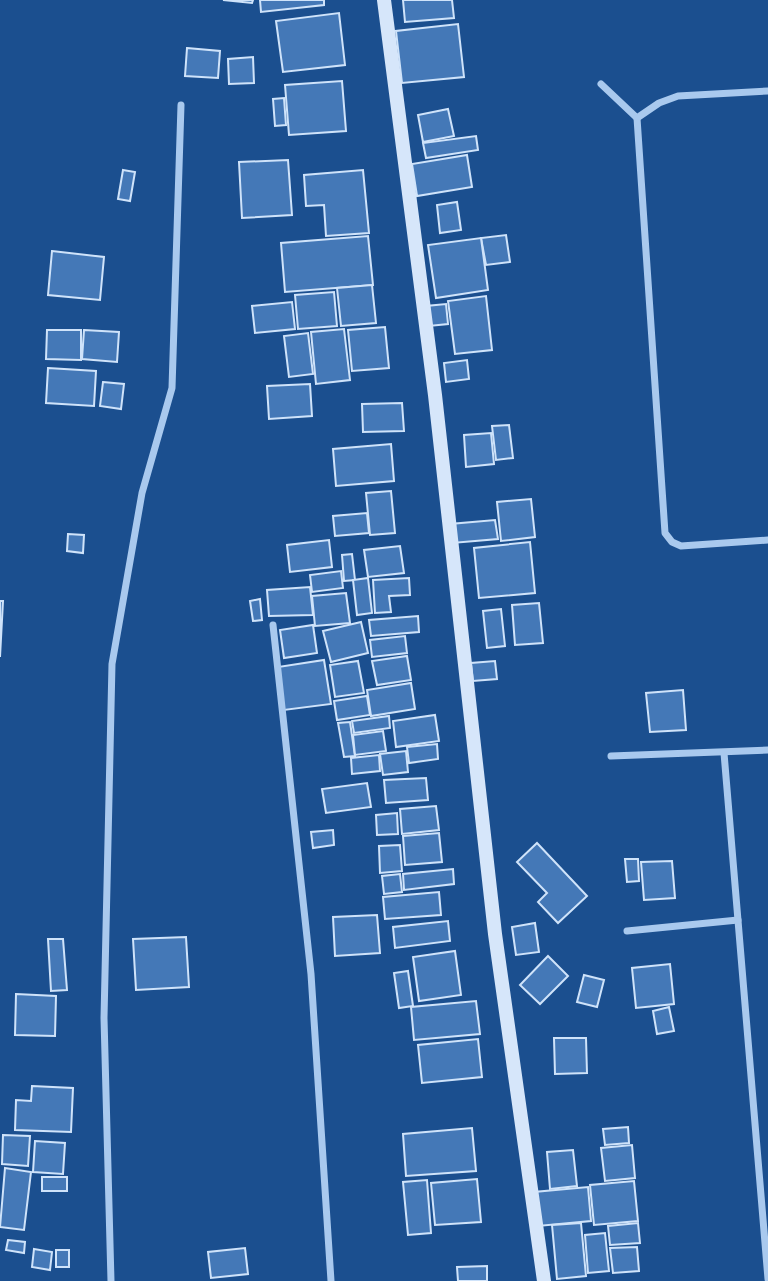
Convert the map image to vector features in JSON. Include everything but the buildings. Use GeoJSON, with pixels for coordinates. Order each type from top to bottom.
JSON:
{"type":"FeatureCollection","features":[{"type":"Feature","properties":{"kind":"main road"},"geometry":{"type":"LineString","coordinates":[[384,0],[433,382],[495,934],[544,1281]]}},
{"type":"Feature","properties":{"kind":"street"},"geometry":{"type":"LineString","coordinates":[[601,84],[637,118],[665,533],[672,542],[681,546],[768,540]]}},
{"type":"Feature","properties":{"kind":"street"},"geometry":{"type":"LineString","coordinates":[[637,118],[659,103],[678,96],[768,92]]}},
{"type":"Feature","properties":{"kind":"street"},"geometry":{"type":"LineString","coordinates":[[111,1281],[104,1018],[113,664],[142,492],[172,388],[181,105]]}},
{"type":"Feature","properties":{"kind":"street"},"geometry":{"type":"LineString","coordinates":[[273,625],[311,974],[331,1281]]}},
{"type":"Feature","properties":{"kind":"street"},"geometry":{"type":"LineString","coordinates":[[611,756],[768,750]]}},
{"type":"Feature","properties":{"kind":"street"},"geometry":{"type":"LineString","coordinates":[[724,753],[768,1279]]}},
{"type":"Feature","properties":{"kind":"street"},"geometry":{"type":"LineString","coordinates":[[627,931],[738,920]]}}]}
